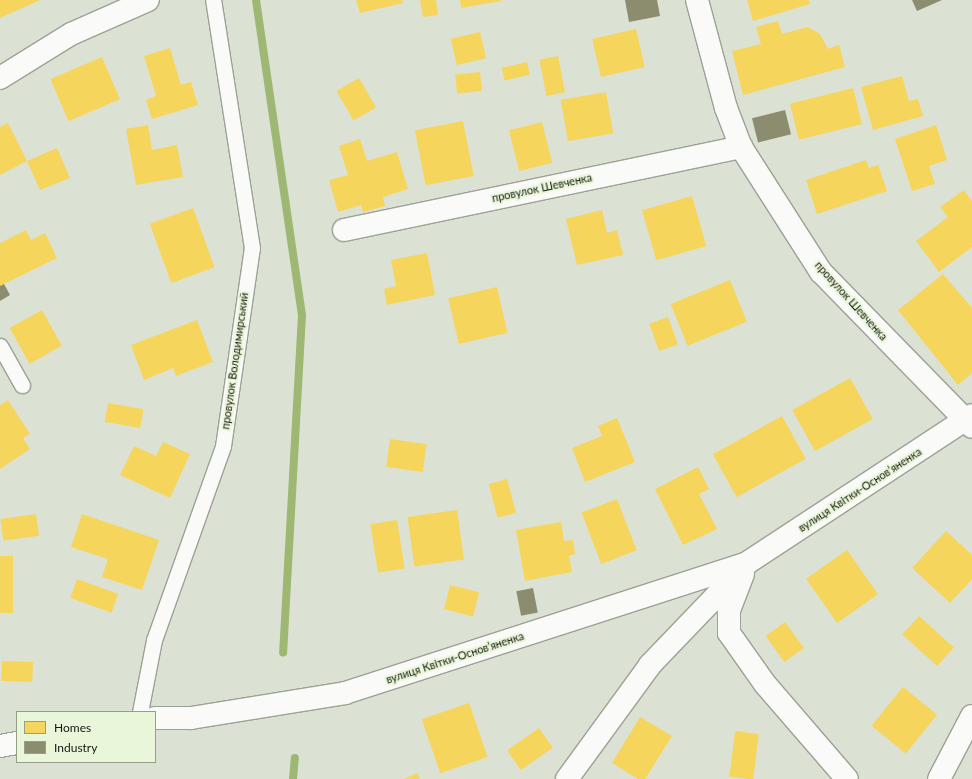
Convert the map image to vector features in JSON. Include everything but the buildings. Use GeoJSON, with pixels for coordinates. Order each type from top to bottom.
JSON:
{"type":"FeatureCollection","features":[{"type":"Feature","properties":{"kind":"street"},"geometry":{"type":"LineString","coordinates":[[0,78],[71,34],[148,0]]}},
{"type":"Feature","properties":{"kind":"street","name":"провулок Шевченка"},"geometry":{"type":"LineString","coordinates":[[697,0],[726,108],[741,147],[821,272],[969,422]]}},
{"type":"Feature","properties":{"kind":"street","name":"провулок Шевченка"},"geometry":{"type":"LineString","coordinates":[[344,230],[741,147]]}},
{"type":"Feature","properties":{"kind":"street","name":"вулиця Квітки-Основʼяненка"},"geometry":{"type":"LineString","coordinates":[[567,779],[650,666],[747,563],[969,422]]}},
{"type":"Feature","properties":{"kind":"street"},"geometry":{"type":"LineString","coordinates":[[747,563],[729,611],[729,633],[765,684],[847,779]]}},
{"type":"Feature","properties":{"kind":"street","name":"вулиця Квітки-Основʼяненка"},"geometry":{"type":"LineString","coordinates":[[156,718],[191,718],[345,693],[747,563]]}},
{"type":"Feature","properties":{"kind":"street"},"geometry":{"type":"LineString","coordinates":[[939,779],[972,716]]}},
{"type":"Feature","properties":{"kind":"street"},"geometry":{"type":"LineString","coordinates":[[0,746],[16,743]]}},
{"type":"Feature","properties":{"kind":"lane","name":"провулок Володимирський"},"geometry":{"type":"LineString","coordinates":[[140,711],[154,640],[223,446],[252,248],[213,0]]}},
{"type":"Feature","properties":{"kind":"lane"},"geometry":{"type":"LineString","coordinates":[[0,346],[22,385]]}},
{"type":"Feature","properties":{"kind":"waterway"},"geometry":{"type":"LineString","coordinates":[[256,0],[302,315],[283,652]]}},
{"type":"Feature","properties":{"kind":"waterway"},"geometry":{"type":"LineString","coordinates":[[293,779],[295,758]]}}]}
